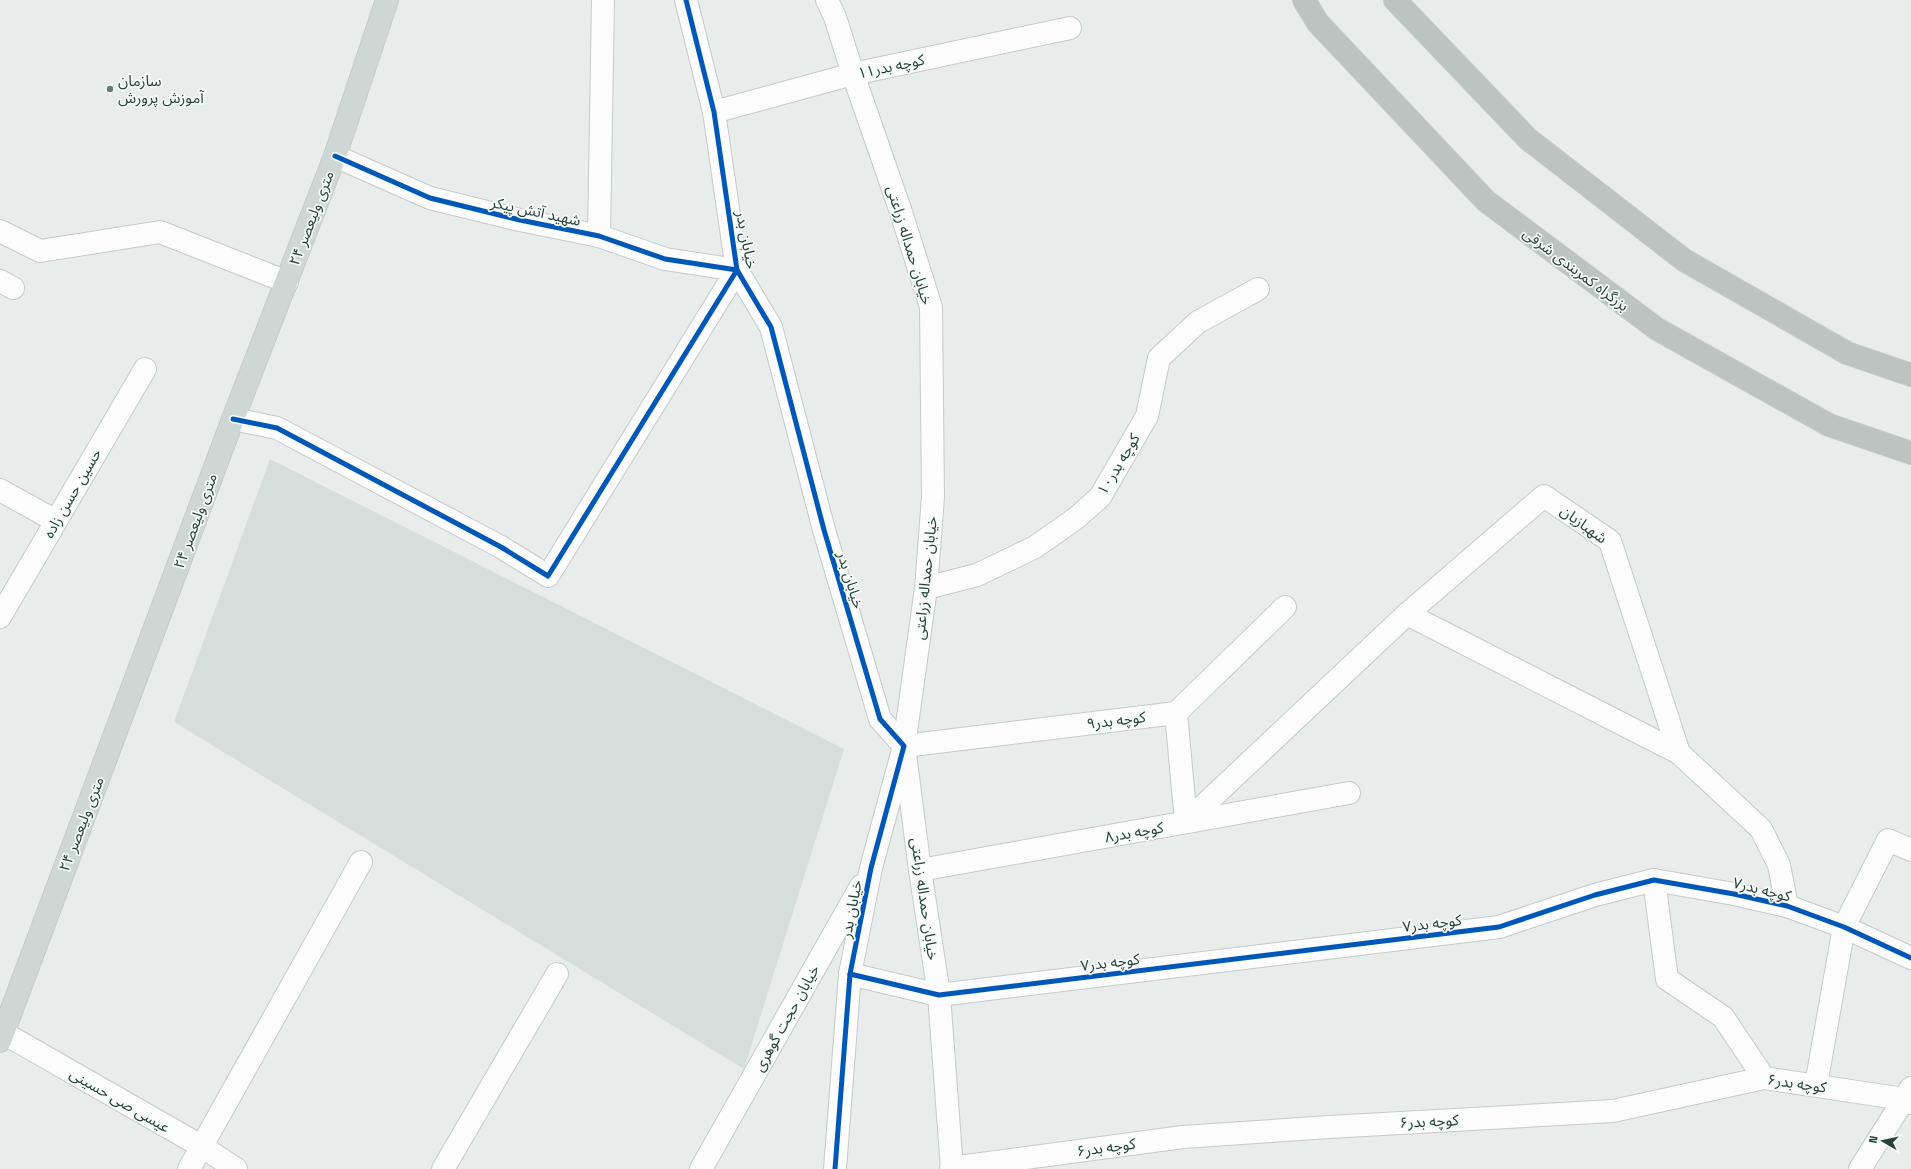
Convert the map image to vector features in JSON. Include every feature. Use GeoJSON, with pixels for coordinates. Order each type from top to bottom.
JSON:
{"type":"FeatureCollection","features":[{"type":"Feature","properties":{"kind":"highway","name":"بزرگراه کمربندی شرقی"},"geometry":{"type":"LineString","coordinates":[[1304,0],[1318,23],[1486,201],[1657,329],[1829,425],[1911,452]]}},
{"type":"Feature","properties":{"kind":"highway"},"geometry":{"type":"LineString","coordinates":[[1395,0],[1528,139],[1684,260],[1847,353],[1911,375]]}},
{"type":"Feature","properties":{"kind":"main road","name":"۲۴ متری ولیعصر"},"geometry":{"type":"LineString","coordinates":[[1,1035],[233,419],[335,156],[387,0]]}},
{"type":"Feature","properties":{"kind":"street"},"geometry":{"type":"LineString","coordinates":[[599,236],[603,0]]}},
{"type":"Feature","properties":{"kind":"street","name":"خیابان بدر"},"geometry":{"type":"LineString","coordinates":[[686,0],[714,112],[737,270],[771,326],[824,530],[880,719],[904,746],[871,868],[850,974],[835,1169]]}},
{"type":"Feature","properties":{"kind":"street","name":"خیابان حمداله زراعتی"},"geometry":{"type":"LineString","coordinates":[[828,0],[900,209],[931,307],[933,497],[926,588],[904,746],[920,870],[939,995],[952,1169]]}},
{"type":"Feature","properties":{"kind":"street","name":"کوچه بدر۱۱"},"geometry":{"type":"LineString","coordinates":[[714,112],[853,74],[1070,28]]}},
{"type":"Feature","properties":{"kind":"street","name":"شهید آتش پیکر"},"geometry":{"type":"LineString","coordinates":[[335,156],[430,198],[520,220],[599,236],[665,259],[737,270]]}},
{"type":"Feature","properties":{"kind":"street"},"geometry":{"type":"LineString","coordinates":[[0,231],[40,251],[160,232],[287,282]]}},
{"type":"Feature","properties":{"kind":"street"},"geometry":{"type":"LineString","coordinates":[[233,419],[277,428],[501,547],[548,576],[737,270]]}},
{"type":"Feature","properties":{"kind":"street","name":"کوچه بدر۱۰"},"geometry":{"type":"LineString","coordinates":[[926,588],[977,575],[1035,547],[1076,519],[1100,497],[1147,416],[1158,358],[1198,322],[1258,289]]}},
{"type":"Feature","properties":{"kind":"street","name":"حسین حسن زاده"},"geometry":{"type":"LineString","coordinates":[[0,617],[145,369]]}},
{"type":"Feature","properties":{"kind":"street"},"geometry":{"type":"LineString","coordinates":[[0,490],[56,521]]}},
{"type":"Feature","properties":{"kind":"street","name":"شهبازیان"},"geometry":{"type":"LineString","coordinates":[[1407,614],[1544,496],[1610,541],[1679,753]]}},
{"type":"Feature","properties":{"kind":"street"},"geometry":{"type":"LineString","coordinates":[[1186,822],[1176,713],[1285,607]]}},
{"type":"Feature","properties":{"kind":"street"},"geometry":{"type":"LineString","coordinates":[[1186,822],[1407,614],[1679,753],[1761,829],[1779,865],[1787,906]]}},
{"type":"Feature","properties":{"kind":"street","name":"کوچه بدر۹"},"geometry":{"type":"LineString","coordinates":[[904,746],[1176,713]]}},
{"type":"Feature","properties":{"kind":"street","name":"کوچه بدر۸"},"geometry":{"type":"LineString","coordinates":[[920,870],[1349,793]]}},
{"type":"Feature","properties":{"kind":"street"},"geometry":{"type":"LineString","coordinates":[[1816,1085],[1844,928],[1888,840],[1911,850]]}},
{"type":"Feature","properties":{"kind":"street"},"geometry":{"type":"LineString","coordinates":[[189,1169],[361,862]]}},
{"type":"Feature","properties":{"kind":"street","name":"خیابان حجت گوهری"},"geometry":{"type":"LineString","coordinates":[[702,1169],[871,868]]}},
{"type":"Feature","properties":{"kind":"street"},"geometry":{"type":"LineString","coordinates":[[1654,880],[1667,979],[1724,1017],[1764,1078]]}},
{"type":"Feature","properties":{"kind":"street","name":"کوچه بدر۷"},"geometry":{"type":"LineString","coordinates":[[939,995],[1499,927],[1595,896],[1654,880],[1734,894],[1787,906],[1844,928],[1911,958]]}},
{"type":"Feature","properties":{"kind":"street"},"geometry":{"type":"LineString","coordinates":[[443,1169],[557,974]]}},
{"type":"Feature","properties":{"kind":"street"},"geometry":{"type":"LineString","coordinates":[[850,974],[939,995]]}},
{"type":"Feature","properties":{"kind":"street","name":"عیسی صی حسینی"},"geometry":{"type":"LineString","coordinates":[[1,1035],[201,1146],[236,1169]]}},
{"type":"Feature","properties":{"kind":"street","name":"کوچه بدر۶"},"geometry":{"type":"LineString","coordinates":[[952,1169],[1184,1137],[1329,1127],[1613,1111],[1764,1078],[1909,1097]]}},
{"type":"Feature","properties":{"kind":"street"},"geometry":{"type":"LineString","coordinates":[[1860,1169],[1909,1097]]}},
{"type":"Feature","properties":{"kind":"shaded area"},"geometry":{"type":"Polygon","coordinates":[[[270,459],[844,749],[744,1069],[174,722],[270,459]]]}},
{"type":"Feature","properties":{"kind":"cycle path"},"geometry":{"type":"LineString","coordinates":[[686,0],[714,112],[737,270],[771,327],[824,530],[880,719],[904,746],[871,868],[850,974],[835,1169]]}},
{"type":"Feature","properties":{"kind":"cycle path"},"geometry":{"type":"LineString","coordinates":[[233,419],[277,428],[501,547],[548,576],[737,270],[665,259],[599,236],[520,220],[430,198],[335,156]]}},
{"type":"Feature","properties":{"kind":"cycle path"},"geometry":{"type":"LineString","coordinates":[[850,974],[939,995],[1499,927],[1595,895],[1654,880],[1734,894],[1787,906],[1844,927],[1911,958]]}},
{"type":"Feature","properties":{"kind":"place","name":"سازمان آموزش پرورش"},"geometry":{"type":"Point","coordinates":[110,89]}}]}
